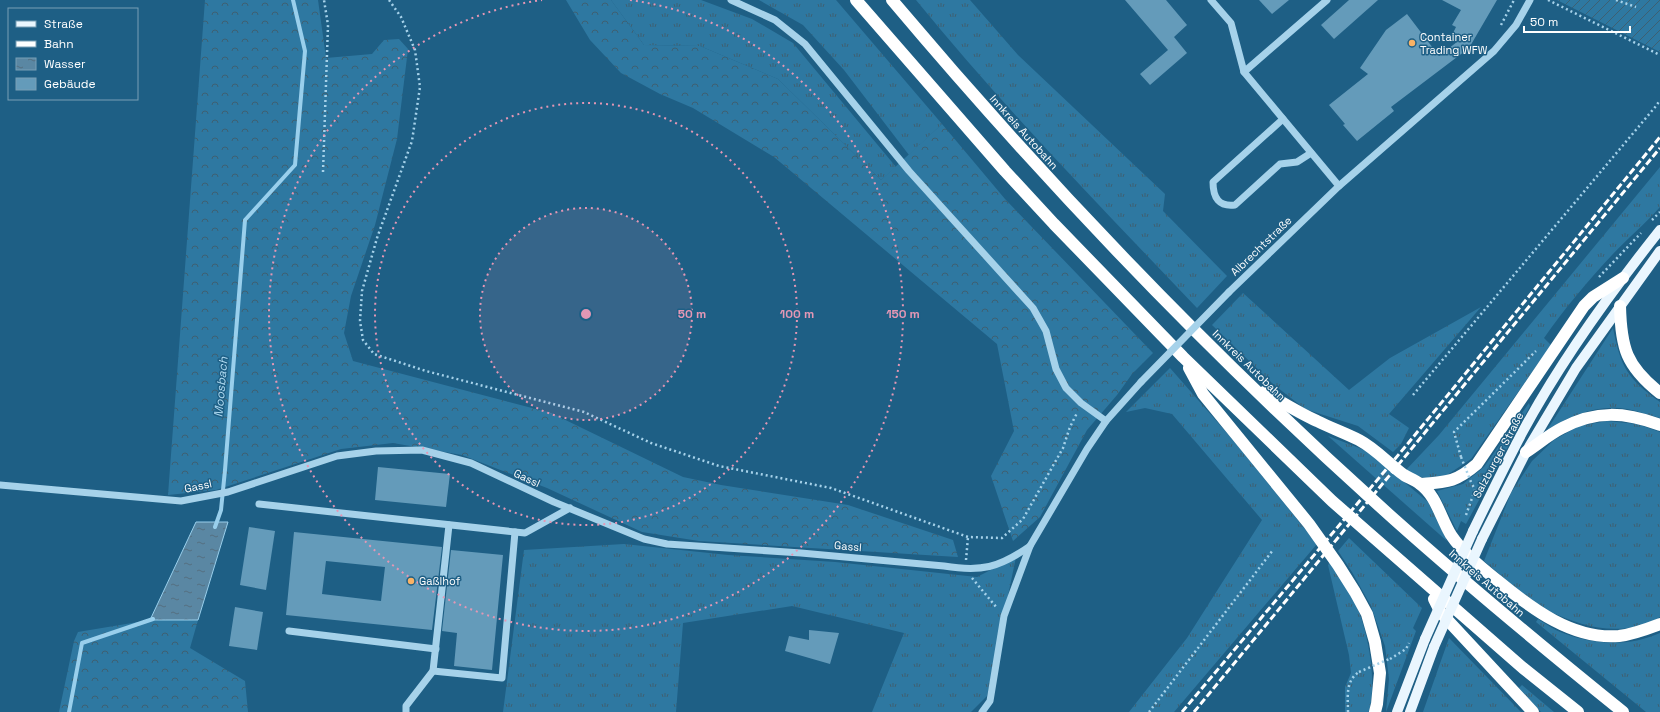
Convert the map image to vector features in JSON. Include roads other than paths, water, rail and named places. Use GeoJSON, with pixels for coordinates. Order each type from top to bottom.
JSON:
{"type":"FeatureCollection","features":[{"type":"Feature","properties":{"kind":"highway"},"geometry":{"type":"LineString","coordinates":[[856,0],[1005,171],[1059,230],[1183,357],[1332,501],[1522,668],[1578,712]]}},
{"type":"Feature","properties":{"kind":"highway","name":"Innkreis Autobahn"},"geometry":{"type":"LineString","coordinates":[[892,0],[955,75],[1065,197],[1249,384],[1395,520],[1524,632],[1623,712]]}},
{"type":"Feature","properties":{"kind":"highway"},"geometry":{"type":"LineString","coordinates":[[1421,484],[1446,482],[1462,476],[1477,464],[1584,306],[1593,297],[1623,278]]}},
{"type":"Feature","properties":{"kind":"highway"},"geometry":{"type":"LineString","coordinates":[[1620,306],[1622,339],[1628,358],[1637,372],[1660,393]]}},
{"type":"Feature","properties":{"kind":"highway"},"geometry":{"type":"LineString","coordinates":[[1183,357],[1203,394],[1309,524],[1338,564],[1367,614],[1375,642],[1380,673],[1375,712]]}},
{"type":"Feature","properties":{"kind":"highway"},"geometry":{"type":"LineString","coordinates":[[1249,384],[1316,421],[1359,440],[1405,475],[1421,484],[1430,495],[1451,535],[1461,548],[1488,573],[1521,600],[1542,614],[1569,627],[1596,635],[1619,636],[1643,631],[1660,624]]}},
{"type":"Feature","properties":{"kind":"highway"},"geometry":{"type":"LineString","coordinates":[[1526,452],[1561,428],[1580,419],[1600,415],[1622,414],[1644,419],[1660,425]]}},
{"type":"Feature","properties":{"kind":"highway"},"geometry":{"type":"LineString","coordinates":[[1429,587],[1441,613],[1533,712]]}},
{"type":"Feature","properties":{"kind":"main road","name":"Salzburger Straße"},"geometry":{"type":"LineString","coordinates":[[1397,712],[1425,639],[1473,531],[1522,432],[1555,378],[1623,278],[1660,230]]}},
{"type":"Feature","properties":{"kind":"main road"},"geometry":{"type":"LineString","coordinates":[[1410,712],[1434,647],[1482,539],[1526,452],[1576,368],[1660,251]]}},
{"type":"Feature","properties":{"kind":"street"},"geometry":{"type":"LineString","coordinates":[[730,0],[775,20],[805,44],[909,171],[1033,308],[1046,331],[1056,369],[1066,388],[1081,403],[1106,421]]}},
{"type":"Feature","properties":{"kind":"street"},"geometry":{"type":"LineString","coordinates":[[1211,0],[1231,23],[1244,72],[1339,186]]}},
{"type":"Feature","properties":{"kind":"street"},"geometry":{"type":"LineString","coordinates":[[1244,72],[1327,0]]}},
{"type":"Feature","properties":{"kind":"street","name":"Albrechtstraße"},"geometry":{"type":"LineString","coordinates":[[1036,535],[1087,449],[1106,421],[1141,382],[1228,292],[1339,186],[1494,51],[1516,25],[1530,0]]}},
{"type":"Feature","properties":{"kind":"street"},"geometry":{"type":"LineString","coordinates":[[1283,119],[1214,182],[1213,192],[1219,201],[1227,206],[1235,205],[1280,164],[1297,162],[1311,153]]}},
{"type":"Feature","properties":{"kind":"street","name":"Gassl"},"geometry":{"type":"LineString","coordinates":[[0,485],[181,501],[228,492],[337,456],[376,451],[422,450],[471,463],[554,502],[644,539],[667,544],[801,553],[944,566],[965,570],[990,568],[1016,556],[1030,546],[1036,535]]}},
{"type":"Feature","properties":{"kind":"street"},"geometry":{"type":"LineString","coordinates":[[259,504],[525,533],[570,508]]}},
{"type":"Feature","properties":{"kind":"street"},"geometry":{"type":"LineString","coordinates":[[406,712],[406,706],[433,671],[449,525]]}},
{"type":"Feature","properties":{"kind":"street"},"geometry":{"type":"LineString","coordinates":[[433,671],[502,678],[515,532]]}},
{"type":"Feature","properties":{"kind":"street"},"geometry":{"type":"LineString","coordinates":[[982,712],[990,701],[1004,616],[1030,546]]}},
{"type":"Feature","properties":{"kind":"street"},"geometry":{"type":"LineString","coordinates":[[288,631],[436,649]]}},
{"type":"Feature","properties":{"kind":"water"},"geometry":{"type":"Polygon","coordinates":[[[196,522],[228,522],[198,620],[150,620],[196,522]]]}},
{"type":"Feature","properties":{"kind":"waterway","name":"Moosbach"},"geometry":{"type":"LineString","coordinates":[[215,527],[221,510],[225,470],[245,220],[295,165],[305,51],[293,0]]}},
{"type":"Feature","properties":{"kind":"waterway","name":"Moosbach"},"geometry":{"type":"LineString","coordinates":[[69,712],[82,643],[153,619]]}},
{"type":"Feature","properties":{"kind":"railway"},"geometry":{"type":"LineString","coordinates":[[1182,712],[1405,447],[1660,137]]}},
{"type":"Feature","properties":{"kind":"railway"},"geometry":{"type":"LineString","coordinates":[[1194,712],[1660,148]]}},
{"type":"Feature","properties":{"kind":"place","name":"Container Trading WFW"},"geometry":{"type":"Point","coordinates":[1412,43]}},
{"type":"Feature","properties":{"kind":"place","name":"Gaßlhof"},"geometry":{"type":"Point","coordinates":[411,581]}}]}
